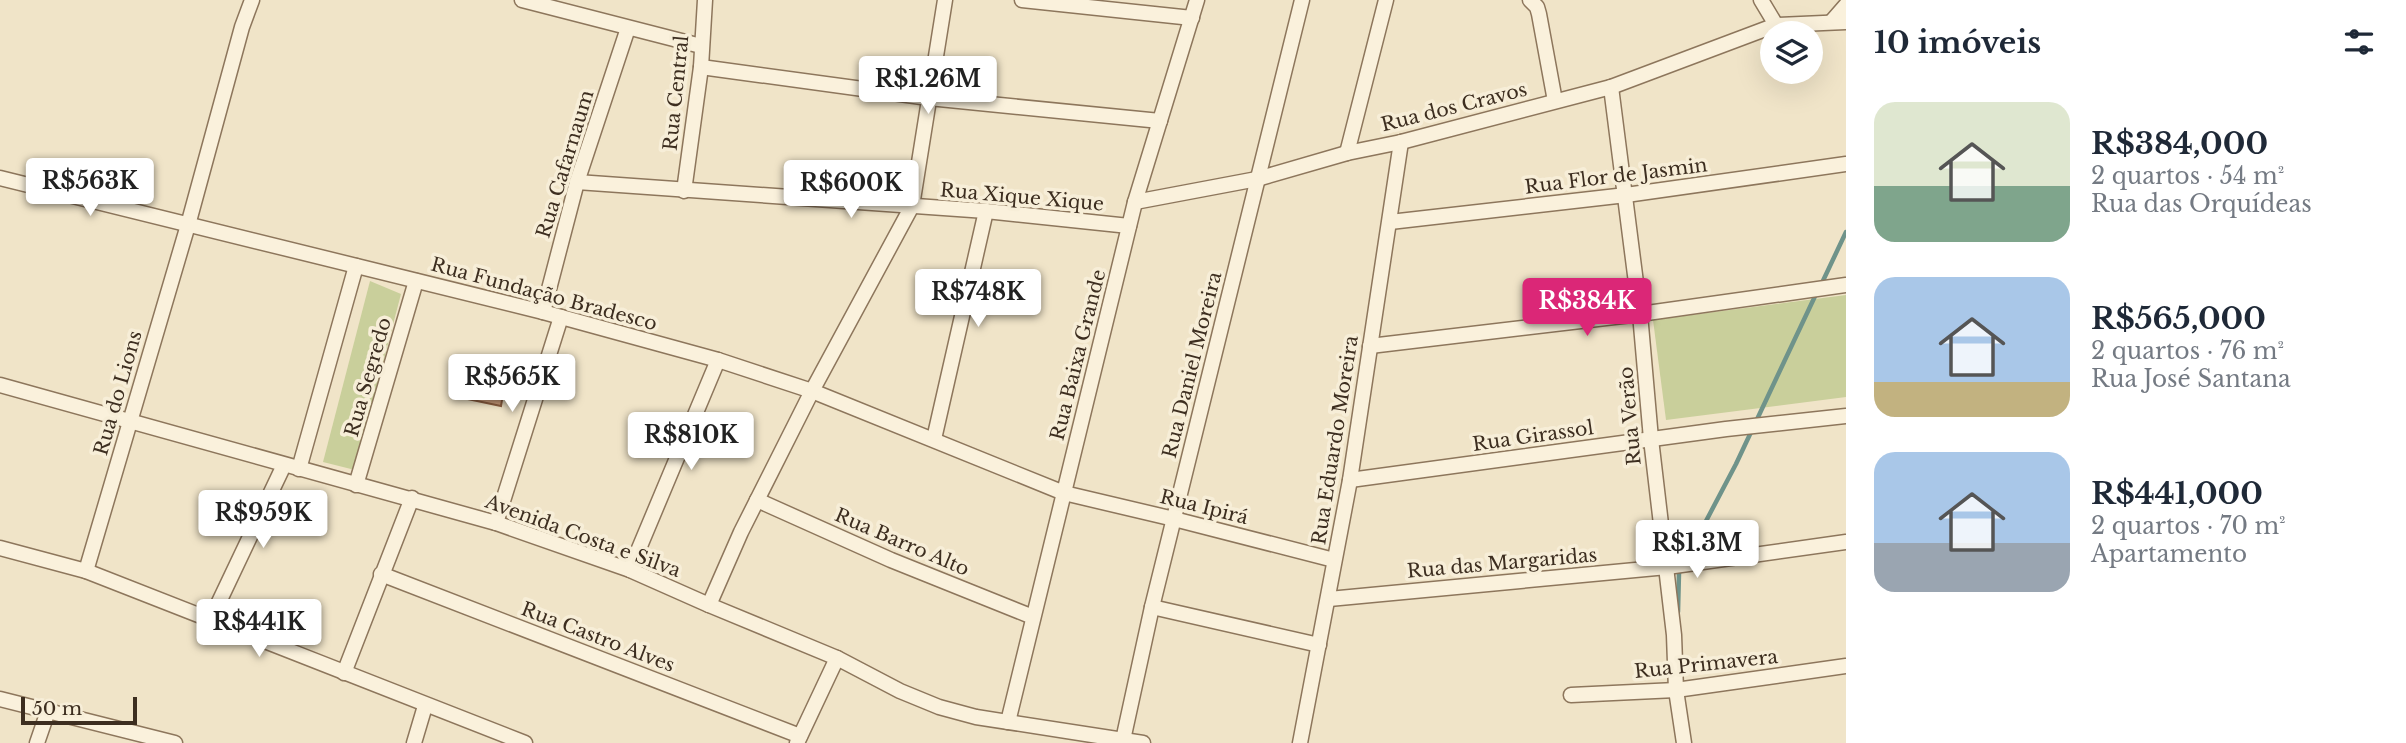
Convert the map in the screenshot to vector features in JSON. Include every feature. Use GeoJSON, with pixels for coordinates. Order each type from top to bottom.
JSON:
{"type":"FeatureCollection","features":[{"type":"Feature","properties":{"kind":"street","name":"Rua do Lions"},"geometry":{"type":"LineString","coordinates":[[86,571],[252,0]]}},
{"type":"Feature","properties":{"kind":"street"},"geometry":{"type":"LineString","coordinates":[[522,0],[701,46]]}},
{"type":"Feature","properties":{"kind":"street","name":"Rua Central"},"geometry":{"type":"LineString","coordinates":[[684,191],[701,67],[705,0]]}},
{"type":"Feature","properties":{"kind":"street"},"geometry":{"type":"LineString","coordinates":[[709,605],[757,499],[912,206],[945,0]]}},
{"type":"Feature","properties":{"kind":"street"},"geometry":{"type":"LineString","coordinates":[[1022,0],[1192,18]]}},
{"type":"Feature","properties":{"kind":"street","name":"Rua Baixa Grande"},"geometry":{"type":"LineString","coordinates":[[1009,722],[1135,202],[1197,0]]}},
{"type":"Feature","properties":{"kind":"street","name":"Rua Daniel Moreira"},"geometry":{"type":"LineString","coordinates":[[1123,740],[1152,607],[1302,0]]}},
{"type":"Feature","properties":{"kind":"street"},"geometry":{"type":"LineString","coordinates":[[1347,153],[1386,0]]}},
{"type":"Feature","properties":{"kind":"street"},"geometry":{"type":"LineString","coordinates":[[1761,0],[1774,21]]}},
{"type":"Feature","properties":{"kind":"street"},"geometry":{"type":"LineString","coordinates":[[1537,2],[1555,102]]}},
{"type":"Feature","properties":{"kind":"street"},"geometry":{"type":"LineString","coordinates":[[1839,22],[1846,5]]}},
{"type":"Feature","properties":{"kind":"street","name":"Rua Cafarnaum"},"geometry":{"type":"LineString","coordinates":[[543,312],[577,182],[628,28]]}},
{"type":"Feature","properties":{"kind":"street","name":"Rua dos Cravos"},"geometry":{"type":"LineString","coordinates":[[1135,202],[1256,178],[1611,87],[1760,31]]}},
{"type":"Feature","properties":{"kind":"street"},"geometry":{"type":"LineString","coordinates":[[701,67],[929,98],[1160,121]]}},
{"type":"Feature","properties":{"kind":"street","name":"Rua Verão"},"geometry":{"type":"LineString","coordinates":[[1611,87],[1640,314],[1651,439],[1674,635],[1676,691],[1684,743]]}},
{"type":"Feature","properties":{"kind":"street","name":"Rua Eduardo Moreira"},"geometry":{"type":"LineString","coordinates":[[1300,743],[1350,480],[1401,142]]}},
{"type":"Feature","properties":{"kind":"street","name":"Rua Flor de Jasmin"},"geometry":{"type":"LineString","coordinates":[[1390,222],[1626,195],[1846,164]]}},
{"type":"Feature","properties":{"kind":"street","name":"Rua Fundação Bradesco"},"geometry":{"type":"LineString","coordinates":[[0,178],[543,312],[718,360],[812,391],[1064,493]]}},
{"type":"Feature","properties":{"kind":"street","name":"Rua Xique Xique"},"geometry":{"type":"LineString","coordinates":[[577,182],[986,211],[1129,226]]}},
{"type":"Feature","properties":{"kind":"street"},"geometry":{"type":"LineString","coordinates":[[934,439],[986,211]]}},
{"type":"Feature","properties":{"kind":"street"},"geometry":{"type":"LineString","coordinates":[[299,469],[356,266]]}},
{"type":"Feature","properties":{"kind":"street","name":"Rua Segredo"},"geometry":{"type":"LineString","coordinates":[[356,485],[416,281]]}},
{"type":"Feature","properties":{"kind":"street"},"geometry":{"type":"LineString","coordinates":[[1370,346],[1640,314],[1845,285]]}},
{"type":"Feature","properties":{"kind":"street"},"geometry":{"type":"LineString","coordinates":[[495,523],[561,317]]}},
{"type":"Feature","properties":{"kind":"street"},"geometry":{"type":"LineString","coordinates":[[630,570],[718,360]]}},
{"type":"Feature","properties":{"kind":"street","name":"Avenida Costa e Silva"},"geometry":{"type":"LineString","coordinates":[[0,385],[495,523],[630,570],[837,658],[900,691],[939,707],[976,717],[1141,743]]}},
{"type":"Feature","properties":{"kind":"street","name":"Rua Girassol"},"geometry":{"type":"LineString","coordinates":[[1350,480],[1726,429],[1846,416]]}},
{"type":"Feature","properties":{"kind":"street"},"geometry":{"type":"LineString","coordinates":[[210,621],[284,465]]}},
{"type":"Feature","properties":{"kind":"street","name":"Rua Ipirá"},"geometry":{"type":"LineString","coordinates":[[1064,493],[1335,560]]}},
{"type":"Feature","properties":{"kind":"street"},"geometry":{"type":"LineString","coordinates":[[344,673],[412,498]]}},
{"type":"Feature","properties":{"kind":"street","name":"Rua Barro Alto"},"geometry":{"type":"LineString","coordinates":[[757,499],[891,559],[1033,617]]}},
{"type":"Feature","properties":{"kind":"street","name":"Rua das Margaridas"},"geometry":{"type":"LineString","coordinates":[[1329,599],[1666,567],[1846,542]]}},
{"type":"Feature","properties":{"kind":"street"},"geometry":{"type":"LineString","coordinates":[[0,548],[86,571],[525,743]]}},
{"type":"Feature","properties":{"kind":"street","name":"Rua Castro Alves"},"geometry":{"type":"LineString","coordinates":[[381,574],[798,740]]}},
{"type":"Feature","properties":{"kind":"street"},"geometry":{"type":"LineString","coordinates":[[1152,607],[1320,645]]}},
{"type":"Feature","properties":{"kind":"street"},"geometry":{"type":"LineString","coordinates":[[798,740],[837,658]]}},
{"type":"Feature","properties":{"kind":"street","name":"Rua Primavera"},"geometry":{"type":"LineString","coordinates":[[1570,695],[1676,691],[1846,666]]}},
{"type":"Feature","properties":{"kind":"street"},"geometry":{"type":"LineString","coordinates":[[0,699],[175,743]]}},
{"type":"Feature","properties":{"kind":"street"},"geometry":{"type":"LineString","coordinates":[[414,743],[425,706]]}},
{"type":"Feature","properties":{"kind":"street"},"geometry":{"type":"LineString","coordinates":[[37,743],[48,711]]}},
{"type":"Feature","properties":{"kind":"street"},"geometry":{"type":"LineString","coordinates":[[1034,743],[1041,728]]}},
{"type":"Feature","properties":{"kind":"green space"},"geometry":{"type":"Polygon","coordinates":[[[370,281],[401,294],[355,470],[323,462],[370,281]]]}},
{"type":"Feature","properties":{"kind":"green space"},"geometry":{"type":"Polygon","coordinates":[[[1846,295],[1846,397],[1666,420],[1653,320],[1846,295]]]}},
{"type":"Feature","properties":{"kind":"building"},"geometry":{"type":"Polygon","coordinates":[[[465,366],[509,384],[503,394],[501,406],[453,396],[454,379],[465,366]]]}},
{"type":"Feature","properties":{"kind":"waterway"},"geometry":{"type":"LineString","coordinates":[[1821,285],[1846,232]]}},
{"type":"Feature","properties":{"kind":"waterway"},"geometry":{"type":"LineString","coordinates":[[1685,561],[1736,464],[1817,292]]}},
{"type":"Feature","properties":{"kind":"waterway"},"geometry":{"type":"LineString","coordinates":[[1678,612],[1681,569]]}}]}
